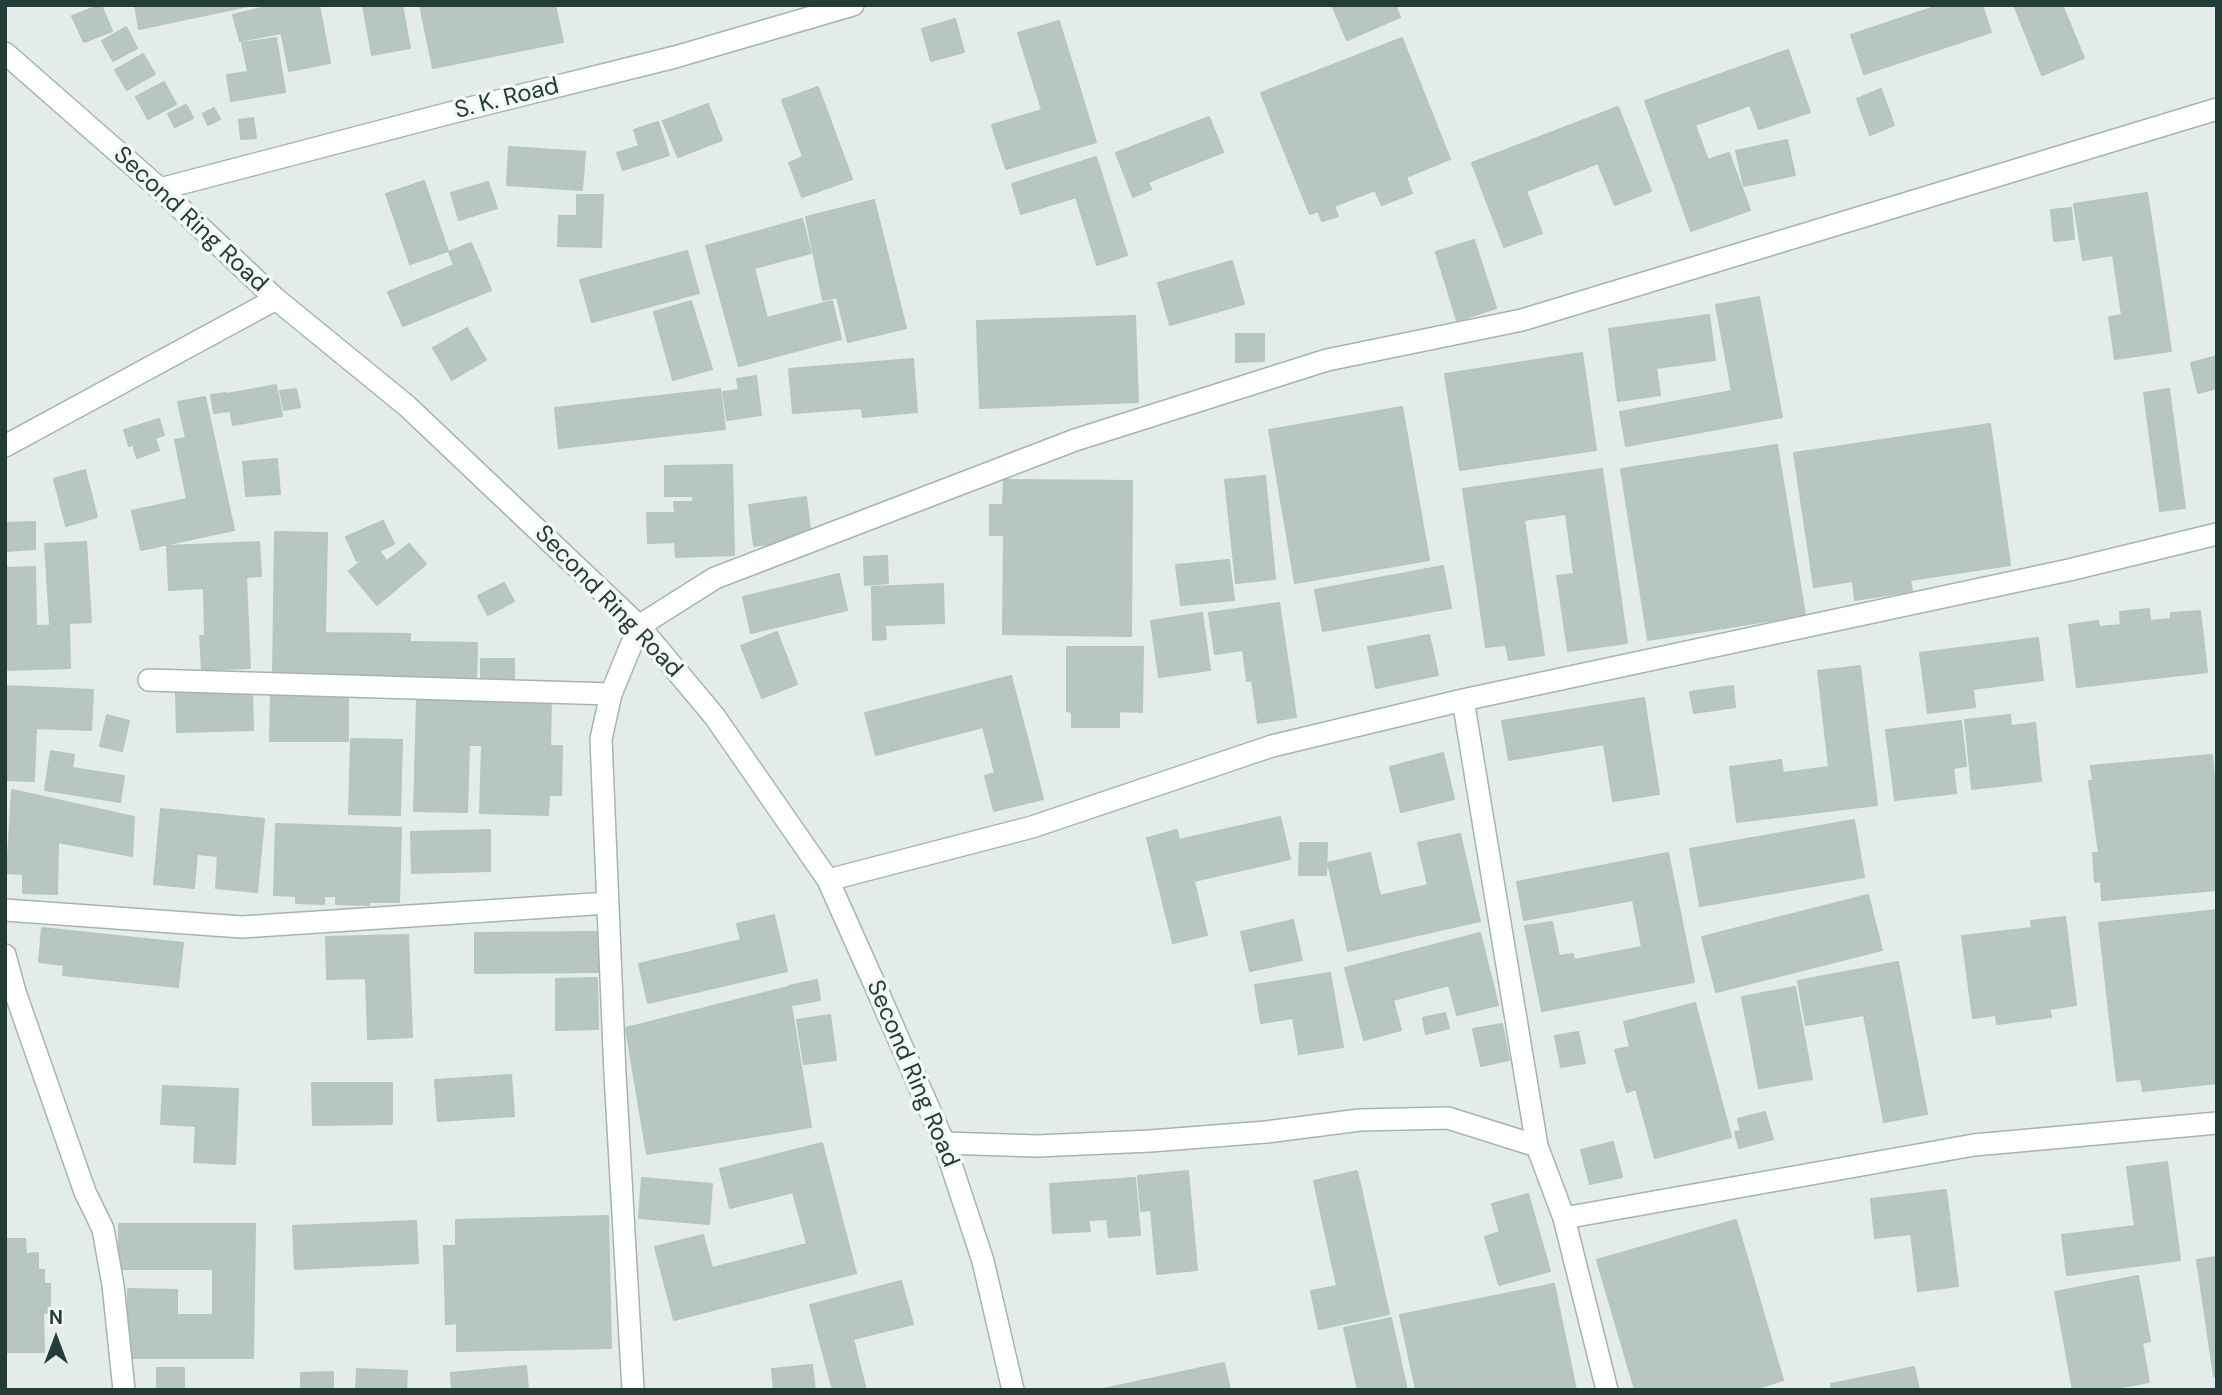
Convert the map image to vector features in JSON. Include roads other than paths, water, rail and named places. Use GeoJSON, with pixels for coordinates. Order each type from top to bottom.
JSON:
{"type":"FeatureCollection","features":[{"type":"Feature","properties":{"kind":"street","name":"S. K. Road"},"geometry":{"type":"LineString","coordinates":[[160,189],[675,57],[853,5]]}},
{"type":"Feature","properties":{"kind":"street","name":"Second Ring Road"},"geometry":{"type":"LineString","coordinates":[[5,53],[160,189],[276,299],[407,406],[639,626],[715,717],[828,880],[944,1143],[983,1261],[1013,1390]]}},
{"type":"Feature","properties":{"kind":"street"},"geometry":{"type":"LineString","coordinates":[[633,1390],[601,739],[611,694],[639,626],[715,578],[1075,440],[1327,360],[1522,320],[2217,109]]}},
{"type":"Feature","properties":{"kind":"street"},"geometry":{"type":"LineString","coordinates":[[5,446],[276,299]]}},
{"type":"Feature","properties":{"kind":"street"},"geometry":{"type":"LineString","coordinates":[[828,880],[1032,827],[1272,746],[1463,700],[2069,570],[2217,534]]}},
{"type":"Feature","properties":{"kind":"street"},"geometry":{"type":"LineString","coordinates":[[149,680],[611,694]]}},
{"type":"Feature","properties":{"kind":"street"},"geometry":{"type":"LineString","coordinates":[[1463,700],[1537,1146],[1564,1218],[1607,1390]]}},
{"type":"Feature","properties":{"kind":"street"},"geometry":{"type":"LineString","coordinates":[[5,910],[242,927],[608,903]]}},
{"type":"Feature","properties":{"kind":"street"},"geometry":{"type":"LineString","coordinates":[[5,955],[15,992],[85,1192],[103,1229],[113,1285],[124,1390]]}},
{"type":"Feature","properties":{"kind":"street"},"geometry":{"type":"LineString","coordinates":[[944,1143],[1037,1146],[1150,1141],[1266,1132],[1360,1120],[1448,1118],[1537,1146]]}},
{"type":"Feature","properties":{"kind":"street"},"geometry":{"type":"LineString","coordinates":[[1564,1218],[1974,1144],[2217,1123]]}}]}
